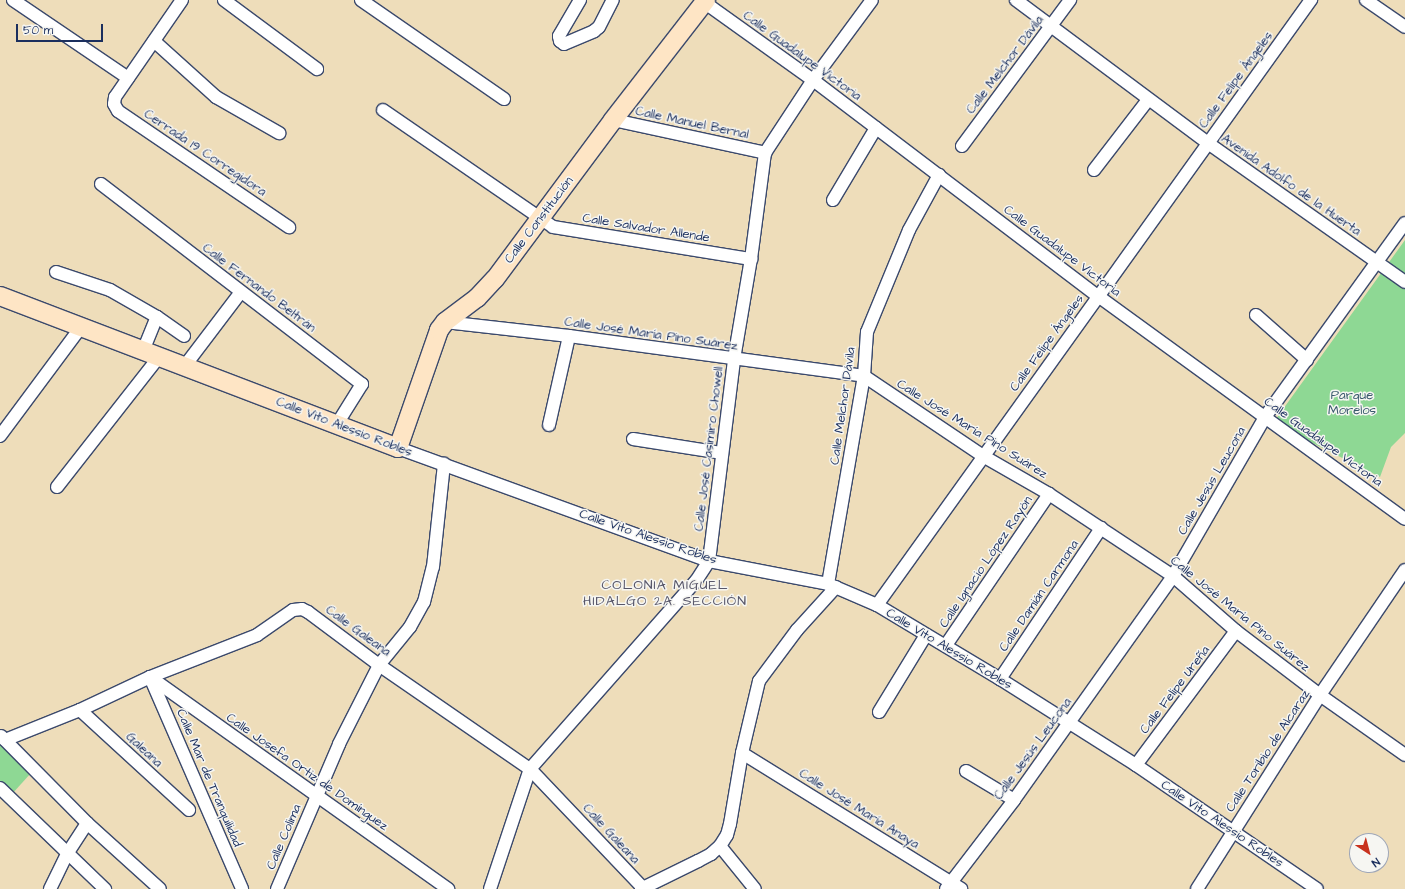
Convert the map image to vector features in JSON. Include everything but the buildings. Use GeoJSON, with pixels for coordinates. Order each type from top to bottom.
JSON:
{"type":"FeatureCollection","features":[{"type":"Feature","properties":{"kind":"street"},"geometry":{"type":"LineString","coordinates":[[13,0],[128,78],[154,41],[178,1]]}},
{"type":"Feature","properties":{"kind":"street"},"geometry":{"type":"LineString","coordinates":[[224,0],[317,69]]}},
{"type":"Feature","properties":{"kind":"street"},"geometry":{"type":"LineString","coordinates":[[361,0],[504,99]]}},
{"type":"Feature","properties":{"kind":"street"},"geometry":{"type":"LineString","coordinates":[[580,0],[558,36],[560,41],[564,44],[594,31],[599,27],[613,0]]}},
{"type":"Feature","properties":{"kind":"street","name":"Calle José Casimiro Chowell"},"geometry":{"type":"LineString","coordinates":[[490,889],[530,769],[696,581],[709,561],[721,453],[734,359],[751,259],[765,153],[813,80],[872,0]]}},
{"type":"Feature","properties":{"kind":"street","name":"Avenida Adolfo de la Huerta"},"geometry":{"type":"LineString","coordinates":[[1016,0],[1148,100],[1405,282]]}},
{"type":"Feature","properties":{"kind":"street","name":"Calle Melchor Dávila"},"geometry":{"type":"LineString","coordinates":[[962,146],[1070,0]]}},
{"type":"Feature","properties":{"kind":"street","name":"Calle Felipe Ángeles"},"geometry":{"type":"LineString","coordinates":[[877,605],[1311,0]]}},
{"type":"Feature","properties":{"kind":"street","name":"Calle Guadalupe Victoria"},"geometry":{"type":"LineString","coordinates":[[705,1],[813,80],[1098,296],[1405,519]]}},
{"type":"Feature","properties":{"kind":"street","name":"Calle Constitución"},"geometry":{"type":"LineString","coordinates":[[398,448],[439,330],[445,322],[477,298],[495,279],[613,120],[705,1]]}},
{"type":"Feature","properties":{"kind":"street"},"geometry":{"type":"LineString","coordinates":[[1371,1],[1405,27]]}},
{"type":"Feature","properties":{"kind":"street"},"geometry":{"type":"LineString","coordinates":[[154,41],[216,97],[279,133]]}},
{"type":"Feature","properties":{"kind":"street","name":"Cerrada 19 Corregidora"},"geometry":{"type":"LineString","coordinates":[[128,78],[116,97],[114,104],[118,111],[289,227]]}},
{"type":"Feature","properties":{"kind":"street"},"geometry":{"type":"LineString","coordinates":[[1094,170],[1148,100]]}},
{"type":"Feature","properties":{"kind":"street","name":"Calle Salvador Allende"},"geometry":{"type":"LineString","coordinates":[[383,110],[540,218],[557,228],[751,259]]}},
{"type":"Feature","properties":{"kind":"street","name":"Calle Manuel Bernal"},"geometry":{"type":"LineString","coordinates":[[613,120],[765,153]]}},
{"type":"Feature","properties":{"kind":"street"},"geometry":{"type":"LineString","coordinates":[[833,200],[876,128]]}},
{"type":"Feature","properties":{"kind":"street","name":"Calle Melchor Dávila"},"geometry":{"type":"LineString","coordinates":[[832,585],[864,376],[867,332],[909,230],[939,175]]}},
{"type":"Feature","properties":{"kind":"street","name":"Calle Fernando Beltrán"},"geometry":{"type":"LineString","coordinates":[[101,184],[362,384],[337,424]]}},
{"type":"Feature","properties":{"kind":"street","name":"Calle Jesús Leucona"},"geometry":{"type":"LineString","coordinates":[[953,887],[1173,576],[1265,417],[1405,223]]}},
{"type":"Feature","properties":{"kind":"street"},"geometry":{"type":"LineString","coordinates":[[56,272],[110,290],[157,316],[184,336]]}},
{"type":"Feature","properties":{"kind":"street"},"geometry":{"type":"LineString","coordinates":[[184,367],[241,292]]}},
{"type":"Feature","properties":{"kind":"street","name":"Calle Vito Alessio Robles"},"geometry":{"type":"LineString","coordinates":[[0,296],[398,448],[709,561],[832,585],[877,605],[1000,679],[1136,766],[1317,889]]}},
{"type":"Feature","properties":{"kind":"street"},"geometry":{"type":"LineString","coordinates":[[1256,315],[1307,360]]}},
{"type":"Feature","properties":{"kind":"street"},"geometry":{"type":"LineString","coordinates":[[57,487],[151,354],[157,316]]}},
{"type":"Feature","properties":{"kind":"street","name":"Calle José María Pino Suárez"},"geometry":{"type":"LineString","coordinates":[[445,322],[569,336],[864,376],[983,456],[1049,494],[1173,576],[1236,631],[1320,695],[1405,756]]}},
{"type":"Feature","properties":{"kind":"street"},"geometry":{"type":"LineString","coordinates":[[0,436],[81,327]]}},
{"type":"Feature","properties":{"kind":"street"},"geometry":{"type":"LineString","coordinates":[[549,425],[569,336]]}},
{"type":"Feature","properties":{"kind":"street"},"geometry":{"type":"LineString","coordinates":[[633,439],[721,453]]}},
{"type":"Feature","properties":{"kind":"street","name":"Calle Colima"},"geometry":{"type":"LineString","coordinates":[[277,889],[339,744],[379,665],[410,627],[424,602],[433,567],[444,464]]}},
{"type":"Feature","properties":{"kind":"street","name":"Calle Ignacio López Rayón"},"geometry":{"type":"LineString","coordinates":[[946,646],[1049,494]]}},
{"type":"Feature","properties":{"kind":"street","name":"Calle Damián Carmona"},"geometry":{"type":"LineString","coordinates":[[1000,679],[1101,528]]}},
{"type":"Feature","properties":{"kind":"street","name":"Calle Toribio de Alcaraz"},"geometry":{"type":"LineString","coordinates":[[1197,889],[1320,695],[1405,570]]}},
{"type":"Feature","properties":{"kind":"street"},"geometry":{"type":"LineString","coordinates":[[641,888],[711,854],[720,846],[727,835],[742,753],[759,681],[832,585]]}},
{"type":"Feature","properties":{"kind":"street","name":"Calle Galeana"},"geometry":{"type":"LineString","coordinates":[[3,737],[80,710],[150,677],[257,635],[292,610],[302,609],[379,665],[530,769],[641,888]]}},
{"type":"Feature","properties":{"kind":"street","name":"Calle Felipe Ureña"},"geometry":{"type":"LineString","coordinates":[[1136,766],[1236,631]]}},
{"type":"Feature","properties":{"kind":"street"},"geometry":{"type":"LineString","coordinates":[[880,712],[926,635]]}},
{"type":"Feature","properties":{"kind":"street","name":"Calle Josefa Ortiz de Domínguez"},"geometry":{"type":"LineString","coordinates":[[150,677],[448,889]]}},
{"type":"Feature","properties":{"kind":"street","name":"Calle Mar de Tranquilidad"},"geometry":{"type":"LineString","coordinates":[[150,677],[242,889]]}},
{"type":"Feature","properties":{"kind":"street","name":"Galeana"},"geometry":{"type":"LineString","coordinates":[[80,710],[189,810]]}},
{"type":"Feature","properties":{"kind":"street"},"geometry":{"type":"LineString","coordinates":[[3,737],[87,823],[160,889]]}},
{"type":"Feature","properties":{"kind":"street","name":"Calle José María Anaya"},"geometry":{"type":"LineString","coordinates":[[742,753],[953,887]]}},
{"type":"Feature","properties":{"kind":"street"},"geometry":{"type":"LineString","coordinates":[[966,771],[1014,800]]}},
{"type":"Feature","properties":{"kind":"street"},"geometry":{"type":"LineString","coordinates":[[1,792],[105,889]]}},
{"type":"Feature","properties":{"kind":"street"},"geometry":{"type":"LineString","coordinates":[[50,889],[67,854],[87,823]]}},
{"type":"Feature","properties":{"kind":"street"},"geometry":{"type":"LineString","coordinates":[[720,846],[755,889]]}},
{"type":"Feature","properties":{"kind":"green space","name":"Parque Morelos"},"geometry":{"type":"Polygon","coordinates":[[[1405,240],[1405,433],[1391,447],[1380,477],[1273,423],[1405,240]]]}},
{"type":"Feature","properties":{"kind":"green space"},"geometry":{"type":"Polygon","coordinates":[[[0,743],[31,773],[12,794],[0,783],[0,743]]]}},
{"type":"Feature","properties":{"kind":"district","name":"COLONIA MIGUEL HIDALGO 2A. SECCIÓN"},"geometry":{"type":"Point","coordinates":[665,594]}}]}
